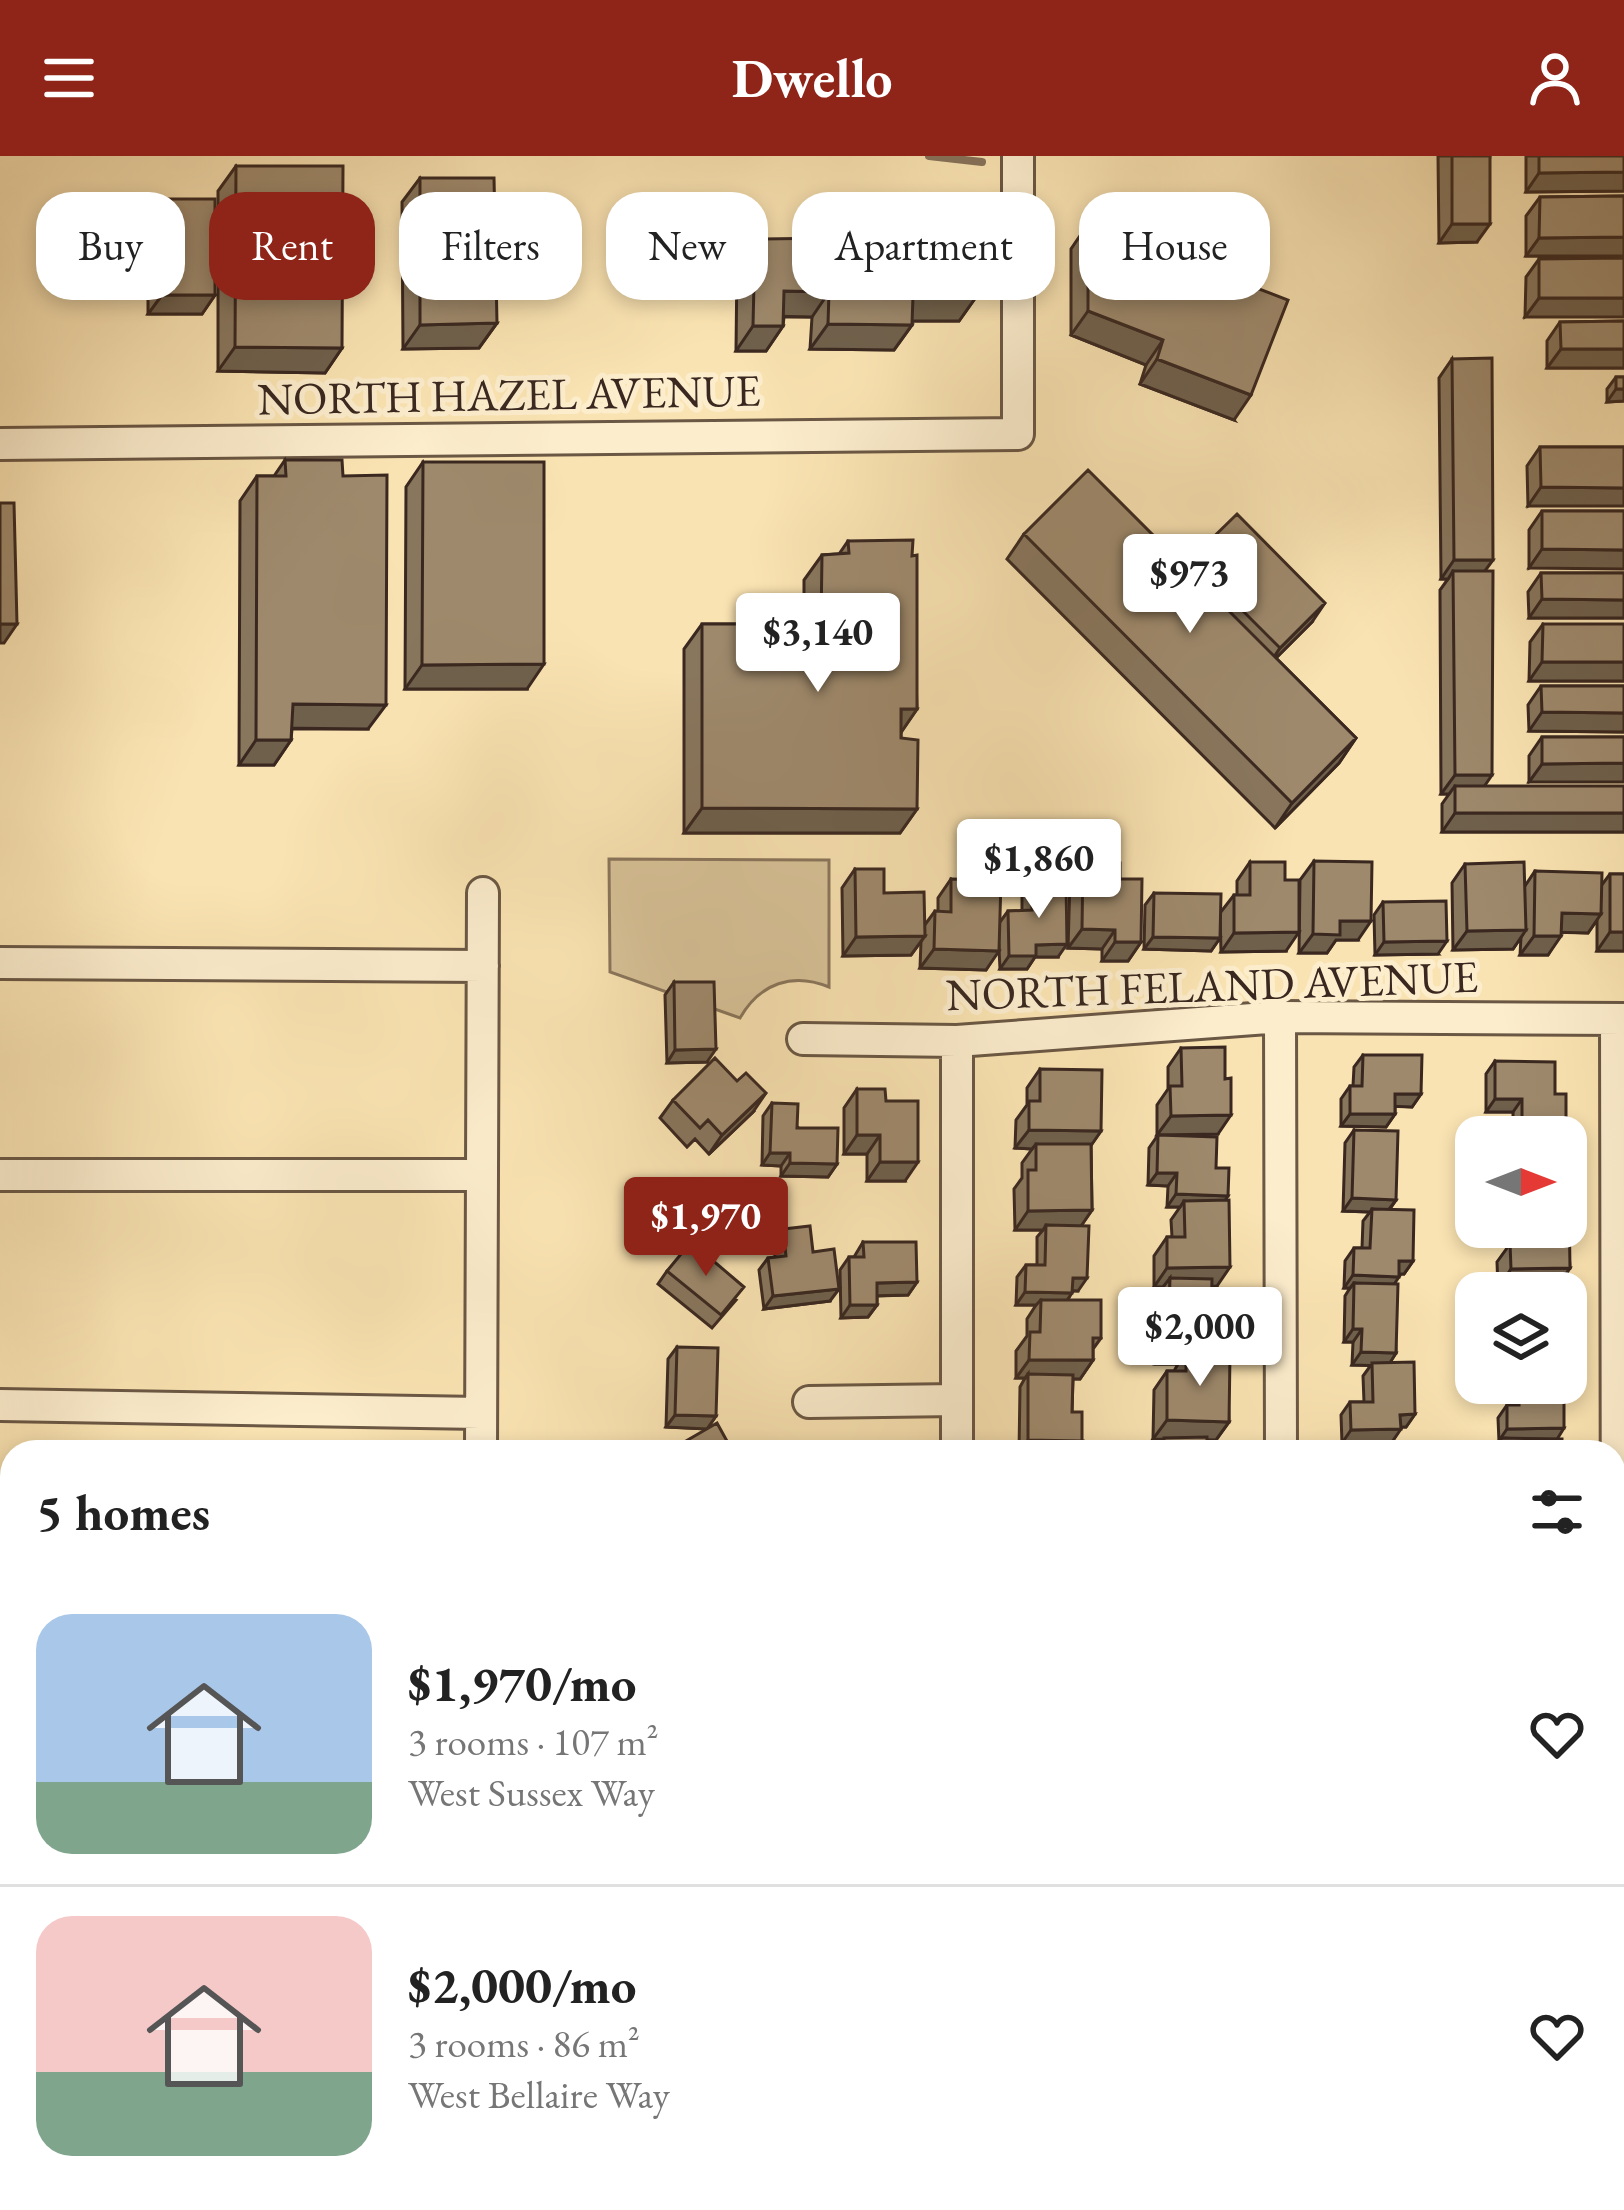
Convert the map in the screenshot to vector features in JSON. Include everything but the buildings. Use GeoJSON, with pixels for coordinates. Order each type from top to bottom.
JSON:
{"type":"FeatureCollection","features":[{"type":"Feature","properties":{"kind":"street","name":"NORTH HAZEL AVENUE"},"geometry":{"type":"LineString","coordinates":[[0,444],[1018,434],[1018,156]]}},
{"type":"Feature","properties":{"kind":"street"},"geometry":{"type":"LineString","coordinates":[[481,1440],[483,893]]}},
{"type":"Feature","properties":{"kind":"street"},"geometry":{"type":"LineString","coordinates":[[0,963],[483,966]]}},
{"type":"Feature","properties":{"kind":"street"},"geometry":{"type":"LineString","coordinates":[[1280,1017],[1282,1440]]}},
{"type":"Feature","properties":{"kind":"street","name":"NORTH FELAND AVENUE"},"geometry":{"type":"LineString","coordinates":[[803,1040],[956,1041],[1280,1017],[1620,1019]]}},
{"type":"Feature","properties":{"kind":"street"},"geometry":{"type":"LineString","coordinates":[[1620,1019],[1620,1440]]}},
{"type":"Feature","properties":{"kind":"street"},"geometry":{"type":"LineString","coordinates":[[956,1041],[957,1440]]}},
{"type":"Feature","properties":{"kind":"street"},"geometry":{"type":"LineString","coordinates":[[0,1175],[482,1175]]}},
{"type":"Feature","properties":{"kind":"street"},"geometry":{"type":"LineString","coordinates":[[809,1402],[957,1400]]}},
{"type":"Feature","properties":{"kind":"street"},"geometry":{"type":"LineString","coordinates":[[0,1405],[480,1413]]}},
{"type":"Feature","properties":{"kind":"shaded area"},"geometry":{"type":"Polygon","coordinates":[[[609,859],[829,860],[829,987],[803,981],[778,984],[757,996],[740,1018],[610,972],[609,859]]]}},
{"type":"Feature","properties":{"kind":"waterway"},"geometry":{"type":"LineString","coordinates":[[929,156],[982,162]]}}]}
